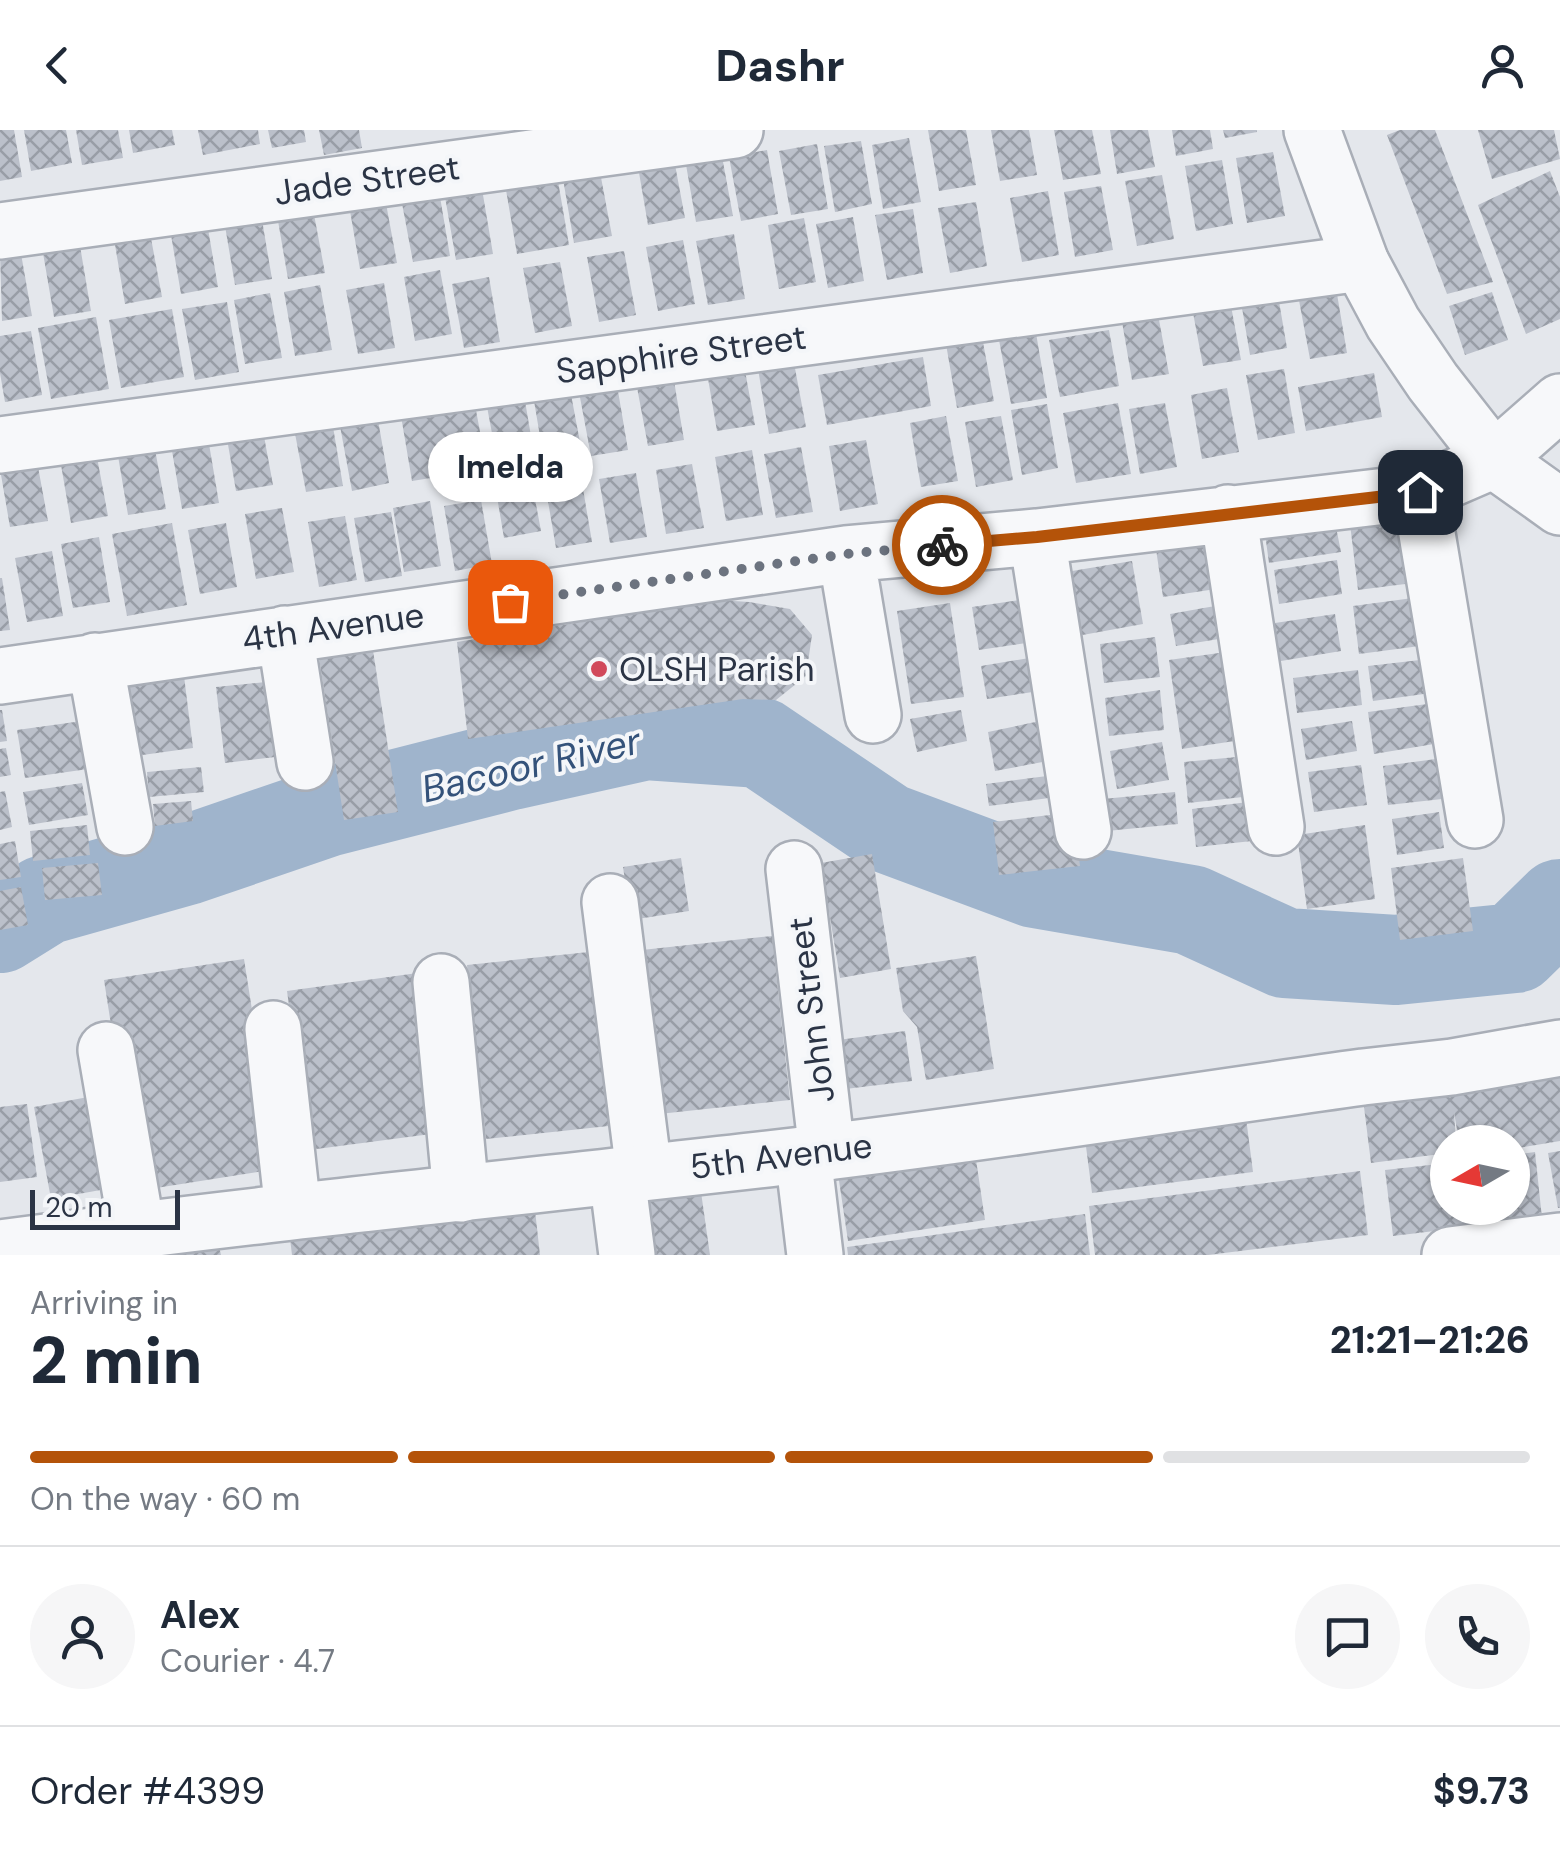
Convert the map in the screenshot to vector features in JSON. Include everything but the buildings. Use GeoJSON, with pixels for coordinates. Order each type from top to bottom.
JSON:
{"type":"FeatureCollection","features":[{"type":"Feature","properties":{"kind":"street","name":"Jade Street"},"geometry":{"type":"LineString","coordinates":[[0,231],[735,130]]}},
{"type":"Feature","properties":{"kind":"street"},"geometry":{"type":"LineString","coordinates":[[1312,130],[1361,263],[1393,324],[1494,460],[1560,507]]}},
{"type":"Feature","properties":{"kind":"street","name":"Sapphire Street"},"geometry":{"type":"LineString","coordinates":[[0,445],[1361,263]]}},
{"type":"Feature","properties":{"kind":"street","name":"4th Avenue"},"geometry":{"type":"LineString","coordinates":[[0,676],[846,554],[1037,537],[1420,492],[1494,460],[1560,402]]}},
{"type":"Feature","properties":{"kind":"street"},"geometry":{"type":"LineString","coordinates":[[1420,492],[1475,820]]}},
{"type":"Feature","properties":{"kind":"street"},"geometry":{"type":"LineString","coordinates":[[1228,513],[1276,827]]}},
{"type":"Feature","properties":{"kind":"street"},"geometry":{"type":"LineString","coordinates":[[1037,537],[1083,831]]}},
{"type":"Feature","properties":{"kind":"street"},"geometry":{"type":"LineString","coordinates":[[846,554],[873,715]]}},
{"type":"Feature","properties":{"kind":"street"},"geometry":{"type":"LineString","coordinates":[[285,634],[305,762]]}},
{"type":"Feature","properties":{"kind":"street"},"geometry":{"type":"LineString","coordinates":[[95,660],[125,828]]}},
{"type":"Feature","properties":{"kind":"street","name":"John Street"},"geometry":{"type":"LineString","coordinates":[[794,869],[815,1153],[815,1255]]}},
{"type":"Feature","properties":{"kind":"street"},"geometry":{"type":"LineString","coordinates":[[610,902],[630,1174],[627,1255]]}},
{"type":"Feature","properties":{"kind":"street"},"geometry":{"type":"LineString","coordinates":[[441,982],[461,1194]]}},
{"type":"Feature","properties":{"kind":"street"},"geometry":{"type":"LineString","coordinates":[[273,1030],[294,1211]]}},
{"type":"Feature","properties":{"kind":"street","name":"5th Avenue"},"geometry":{"type":"LineString","coordinates":[[0,1248],[815,1153],[1452,1068],[1560,1048]]}},
{"type":"Feature","properties":{"kind":"street"},"geometry":{"type":"LineString","coordinates":[[106,1050],[137,1230]]}},
{"type":"Feature","properties":{"kind":"street"},"geometry":{"type":"LineString","coordinates":[[1450,1255],[1560,1241]]}},
{"type":"Feature","properties":{"kind":"waterway","name":"Bacoor River"},"geometry":{"type":"LineString","coordinates":[[0,928],[45,900],[187,860],[327,812],[646,735],[761,743],[887,828],[1035,883],[1191,910],[1285,953],[1396,960],[1515,948],[1560,904]]}},
{"type":"Feature","properties":{"kind":"way so far"},"geometry":{"type":"LineString","coordinates":[[510,602],[846,554],[942,545]]}},
{"type":"Feature","properties":{"kind":"place","name":"Imelda"},"geometry":{"type":"Point","coordinates":[510,602]}},
{"type":"Feature","properties":{"kind":"place","name":"OLSH Parish"},"geometry":{"type":"Point","coordinates":[599,669]}},
{"type":"Feature","properties":{"kind":"route"},"geometry":{"type":"LineString","coordinates":[[942,545],[1420,492]]}}]}
